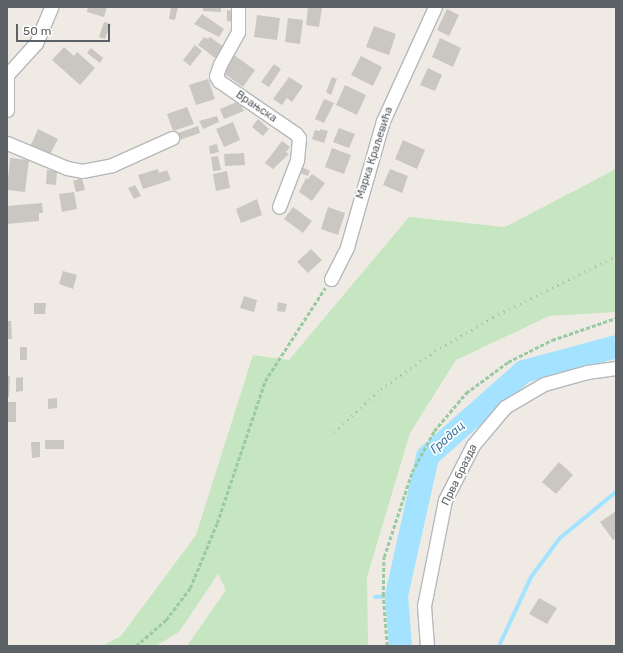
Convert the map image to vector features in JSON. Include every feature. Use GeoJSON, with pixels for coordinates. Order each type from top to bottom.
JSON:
{"type":"FeatureCollection","features":[{"type":"Feature","properties":{"kind":"street"},"geometry":{"type":"LineString","coordinates":[[7,110],[7,75],[36,44],[51,7]]}},
{"type":"Feature","properties":{"kind":"street","name":"Врањска"},"geometry":{"type":"LineString","coordinates":[[238,7],[238,32],[220,64],[216,76],[219,81],[296,134],[299,138],[296,160],[279,208]]}},
{"type":"Feature","properties":{"kind":"street","name":"Марка Краљевића"},"geometry":{"type":"LineString","coordinates":[[331,279],[347,247],[383,121],[435,7]]}},
{"type":"Feature","properties":{"kind":"street"},"geometry":{"type":"LineString","coordinates":[[7,142],[66,168],[82,171],[112,164],[172,138]]}},
{"type":"Feature","properties":{"kind":"street","name":"Прва бразда"},"geometry":{"type":"LineString","coordinates":[[427,646],[424,606],[444,506],[473,445],[505,407],[544,384],[587,372],[616,368]]}},
{"type":"Feature","properties":{"kind":"path"},"geometry":{"type":"LineString","coordinates":[[136,646],[166,620],[190,588],[217,522],[265,380],[331,279]]}},
{"type":"Feature","properties":{"kind":"green space"},"geometry":{"type":"Polygon","coordinates":[[[616,169],[616,312],[549,316],[456,360],[410,433],[367,577],[368,646],[187,646],[226,590],[218,574],[179,632],[156,646],[102,646],[121,636],[196,535],[253,355],[289,360],[409,217],[505,227],[616,169]]]}},
{"type":"Feature","properties":{"kind":"building"},"geometry":{"type":"Polygon","coordinates":[[[88,7],[107,7],[104,17],[87,12],[88,7]]]}},
{"type":"Feature","properties":{"kind":"building"},"geometry":{"type":"Polygon","coordinates":[[[171,7],[178,7],[175,20],[169,19],[171,7]]]}},
{"type":"Feature","properties":{"kind":"building"},"geometry":{"type":"Polygon","coordinates":[[[203,7],[221,7],[221,12],[203,11],[203,7]]]}},
{"type":"Feature","properties":{"kind":"building"},"geometry":{"type":"Polygon","coordinates":[[[308,7],[322,8],[319,27],[306,25],[308,7]]]}},
{"type":"Feature","properties":{"kind":"building"},"geometry":{"type":"Polygon","coordinates":[[[447,9],[459,15],[449,36],[437,30],[447,9]]]}},
{"type":"Feature","properties":{"kind":"building"},"geometry":{"type":"Polygon","coordinates":[[[227,10],[234,11],[233,22],[227,21],[227,10]]]}},
{"type":"Feature","properties":{"kind":"building"},"geometry":{"type":"Polygon","coordinates":[[[202,14],[224,29],[219,37],[194,24],[202,14]]]}},
{"type":"Feature","properties":{"kind":"building"},"geometry":{"type":"Polygon","coordinates":[[[257,15],[280,18],[277,40],[254,37],[257,15]]]}},
{"type":"Feature","properties":{"kind":"building"},"geometry":{"type":"Polygon","coordinates":[[[288,18],[303,20],[300,44],[285,42],[288,18]]]}},
{"type":"Feature","properties":{"kind":"building"},"geometry":{"type":"Polygon","coordinates":[[[104,22],[111,24],[105,39],[99,37],[104,22]]]}},
{"type":"Feature","properties":{"kind":"building"},"geometry":{"type":"Polygon","coordinates":[[[374,26],[396,34],[389,55],[366,47],[374,26]]]}},
{"type":"Feature","properties":{"kind":"building"},"geometry":{"type":"Polygon","coordinates":[[[204,37],[208,39],[210,37],[224,47],[215,58],[198,45],[204,37]]]}},
{"type":"Feature","properties":{"kind":"building"},"geometry":{"type":"Polygon","coordinates":[[[440,38],[461,48],[453,67],[432,57],[440,38]]]}},
{"type":"Feature","properties":{"kind":"building"},"geometry":{"type":"Polygon","coordinates":[[[195,45],[202,51],[190,66],[183,60],[195,45]]]}},
{"type":"Feature","properties":{"kind":"building"},"geometry":{"type":"Polygon","coordinates":[[[64,47],[74,56],[77,52],[95,68],[80,85],[52,60],[64,47]]]}},
{"type":"Feature","properties":{"kind":"building"},"geometry":{"type":"Polygon","coordinates":[[[91,48],[103,58],[100,63],[87,53],[91,48]]]}},
{"type":"Feature","properties":{"kind":"building"},"geometry":{"type":"Polygon","coordinates":[[[234,55],[255,70],[243,87],[222,72],[234,55]]]}},
{"type":"Feature","properties":{"kind":"building"},"geometry":{"type":"Polygon","coordinates":[[[361,56],[382,67],[373,86],[351,75],[361,56]]]}},
{"type":"Feature","properties":{"kind":"building"},"geometry":{"type":"Polygon","coordinates":[[[274,64],[281,69],[269,87],[261,82],[274,64]]]}},
{"type":"Feature","properties":{"kind":"building"},"geometry":{"type":"Polygon","coordinates":[[[428,68],[442,75],[435,91],[420,85],[428,68]]]}},
{"type":"Feature","properties":{"kind":"building"},"geometry":{"type":"Polygon","coordinates":[[[289,77],[303,86],[292,102],[287,98],[282,105],[273,99],[289,77]]]}},
{"type":"Feature","properties":{"kind":"building"},"geometry":{"type":"Polygon","coordinates":[[[332,77],[337,79],[331,95],[326,92],[332,77]]]}},
{"type":"Feature","properties":{"kind":"building"},"geometry":{"type":"Polygon","coordinates":[[[208,79],[215,99],[196,105],[189,85],[208,79]]]}},
{"type":"Feature","properties":{"kind":"building"},"geometry":{"type":"Polygon","coordinates":[[[345,85],[366,95],[357,115],[336,105],[345,85]]]}},
{"type":"Feature","properties":{"kind":"building"},"geometry":{"type":"Polygon","coordinates":[[[324,99],[334,103],[324,123],[315,119],[324,99]]]}},
{"type":"Feature","properties":{"kind":"building"},"geometry":{"type":"Polygon","coordinates":[[[239,101],[244,111],[224,119],[220,109],[239,101]]]}},
{"type":"Feature","properties":{"kind":"building"},"geometry":{"type":"Polygon","coordinates":[[[187,107],[194,124],[173,131],[167,114],[187,107]]]}},
{"type":"Feature","properties":{"kind":"building"},"geometry":{"type":"Polygon","coordinates":[[[217,116],[219,122],[203,129],[199,121],[217,116]]]}},
{"type":"Feature","properties":{"kind":"building"},"geometry":{"type":"Polygon","coordinates":[[[258,119],[269,129],[263,136],[252,127],[258,119]]]}},
{"type":"Feature","properties":{"kind":"building"},"geometry":{"type":"Polygon","coordinates":[[[233,122],[240,140],[224,147],[216,129],[233,122]]]}},
{"type":"Feature","properties":{"kind":"building"},"geometry":{"type":"Polygon","coordinates":[[[198,126],[200,133],[177,141],[175,134],[198,126]]]}},
{"type":"Feature","properties":{"kind":"building"},"geometry":{"type":"Polygon","coordinates":[[[339,128],[355,134],[349,148],[333,142],[339,128]]]}},
{"type":"Feature","properties":{"kind":"building"},"geometry":{"type":"Polygon","coordinates":[[[38,129],[58,139],[48,158],[29,149],[38,129]]]}},
{"type":"Feature","properties":{"kind":"building"},"geometry":{"type":"Polygon","coordinates":[[[320,129],[328,131],[324,143],[312,139],[315,130],[320,131],[320,129]]]}},
{"type":"Feature","properties":{"kind":"building"},"geometry":{"type":"Polygon","coordinates":[[[403,140],[425,150],[417,169],[395,159],[403,140]]]}},
{"type":"Feature","properties":{"kind":"building"},"geometry":{"type":"Polygon","coordinates":[[[282,141],[290,147],[286,152],[289,154],[273,169],[265,163],[282,141]]]}},
{"type":"Feature","properties":{"kind":"building"},"geometry":{"type":"Polygon","coordinates":[[[217,144],[219,152],[210,154],[209,146],[217,144]]]}},
{"type":"Feature","properties":{"kind":"building"},"geometry":{"type":"Polygon","coordinates":[[[332,148],[351,155],[344,174],[325,167],[332,148]]]}},
{"type":"Feature","properties":{"kind":"building"},"geometry":{"type":"Polygon","coordinates":[[[244,153],[245,165],[225,166],[224,154],[244,153]]]}},
{"type":"Feature","properties":{"kind":"building"},"geometry":{"type":"Polygon","coordinates":[[[218,156],[221,170],[213,171],[211,157],[218,156]]]}},
{"type":"Feature","properties":{"kind":"building"},"geometry":{"type":"Polygon","coordinates":[[[10,158],[29,160],[25,192],[7,190],[10,158]]]}},
{"type":"Feature","properties":{"kind":"building"},"geometry":{"type":"Polygon","coordinates":[[[302,167],[310,171],[308,176],[300,173],[302,167]]]}},
{"type":"Feature","properties":{"kind":"building"},"geometry":{"type":"Polygon","coordinates":[[[158,169],[159,173],[167,170],[171,180],[143,189],[138,175],[158,169]]]}},
{"type":"Feature","properties":{"kind":"building"},"geometry":{"type":"Polygon","coordinates":[[[390,169],[408,176],[402,193],[383,185],[390,169]]]}},
{"type":"Feature","properties":{"kind":"building"},"geometry":{"type":"Polygon","coordinates":[[[47,170],[57,171],[56,185],[46,184],[47,170]]]}},
{"type":"Feature","properties":{"kind":"building"},"geometry":{"type":"Polygon","coordinates":[[[227,171],[230,188],[216,191],[213,174],[227,171]]]}},
{"type":"Feature","properties":{"kind":"building"},"geometry":{"type":"Polygon","coordinates":[[[312,174],[325,183],[312,201],[299,192],[306,178],[308,179],[312,174]]]}},
{"type":"Feature","properties":{"kind":"building"},"geometry":{"type":"Polygon","coordinates":[[[82,178],[85,190],[76,192],[73,181],[82,178]]]}},
{"type":"Feature","properties":{"kind":"building"},"geometry":{"type":"Polygon","coordinates":[[[135,185],[141,196],[134,199],[128,188],[135,185]]]}},
{"type":"Feature","properties":{"kind":"building"},"geometry":{"type":"Polygon","coordinates":[[[74,192],[77,209],[62,212],[59,194],[74,192]]]}},
{"type":"Feature","properties":{"kind":"building"},"geometry":{"type":"Polygon","coordinates":[[[257,199],[262,215],[241,223],[236,209],[257,199]]]}},
{"type":"Feature","properties":{"kind":"building"},"geometry":{"type":"Polygon","coordinates":[[[42,203],[43,213],[39,213],[39,221],[7,224],[7,206],[42,203]]]}},
{"type":"Feature","properties":{"kind":"building"},"geometry":{"type":"Polygon","coordinates":[[[293,207],[312,221],[303,233],[284,219],[293,207]]]}},
{"type":"Feature","properties":{"kind":"building"},"geometry":{"type":"Polygon","coordinates":[[[328,207],[345,213],[338,235],[321,229],[328,207]]]}},
{"type":"Feature","properties":{"kind":"building"},"geometry":{"type":"Polygon","coordinates":[[[311,249],[322,260],[308,273],[297,262],[311,249]]]}},
{"type":"Feature","properties":{"kind":"building"},"geometry":{"type":"Polygon","coordinates":[[[63,271],[77,275],[73,289],[59,284],[63,271]]]}},
{"type":"Feature","properties":{"kind":"building"},"geometry":{"type":"Polygon","coordinates":[[[244,296],[257,300],[254,312],[240,308],[244,296]]]}},
{"type":"Feature","properties":{"kind":"building"},"geometry":{"type":"Polygon","coordinates":[[[278,302],[287,304],[285,312],[277,311],[278,302]]]}},
{"type":"Feature","properties":{"kind":"building"},"geometry":{"type":"Polygon","coordinates":[[[34,303],[46,303],[45,314],[34,314],[34,303]]]}},
{"type":"Feature","properties":{"kind":"building"},"geometry":{"type":"Polygon","coordinates":[[[7,321],[11,321],[12,339],[7,339],[7,321]]]}},
{"type":"Feature","properties":{"kind":"building"},"geometry":{"type":"Polygon","coordinates":[[[20,347],[27,347],[27,360],[20,360],[20,347]]]}},
{"type":"Feature","properties":{"kind":"building"},"geometry":{"type":"Polygon","coordinates":[[[7,376],[10,376],[9,397],[7,397],[7,376]]]}},
{"type":"Feature","properties":{"kind":"building"},"geometry":{"type":"Polygon","coordinates":[[[23,377],[23,391],[16,392],[16,378],[23,377]]]}},
{"type":"Feature","properties":{"kind":"building"},"geometry":{"type":"Polygon","coordinates":[[[57,398],[57,408],[48,409],[48,399],[57,398]]]}},
{"type":"Feature","properties":{"kind":"building"},"geometry":{"type":"Polygon","coordinates":[[[7,402],[16,402],[16,422],[7,422],[7,402]]]}},
{"type":"Feature","properties":{"kind":"building"},"geometry":{"type":"Polygon","coordinates":[[[45,440],[64,440],[64,449],[45,449],[45,440]]]}},
{"type":"Feature","properties":{"kind":"building"},"geometry":{"type":"Polygon","coordinates":[[[31,442],[40,442],[40,457],[32,458],[31,442]]]}},
{"type":"Feature","properties":{"kind":"building"},"geometry":{"type":"Polygon","coordinates":[[[559,462],[573,475],[556,494],[542,482],[559,462]]]}},
{"type":"Feature","properties":{"kind":"building"},"geometry":{"type":"Polygon","coordinates":[[[616,511],[616,538],[613,540],[600,522],[616,511]]]}},
{"type":"Feature","properties":{"kind":"building"},"geometry":{"type":"Polygon","coordinates":[[[539,598],[557,608],[547,624],[529,614],[539,598]]]}},
{"type":"Feature","properties":{"kind":"waterway","name":"Градац"},"geometry":{"type":"LineString","coordinates":[[400,646],[396,595],[427,456],[523,371],[616,346]]}},
{"type":"Feature","properties":{"kind":"waterway"},"geometry":{"type":"LineString","coordinates":[[499,646],[531,577],[560,538],[616,492]]}},
{"type":"Feature","properties":{"kind":"waterway"},"geometry":{"type":"LineString","coordinates":[[375,597],[396,595]]}},
{"type":"Feature","properties":{"kind":"railway"},"geometry":{"type":"LineString","coordinates":[[334,432],[381,389],[435,351],[493,317],[616,256]]}}]}
